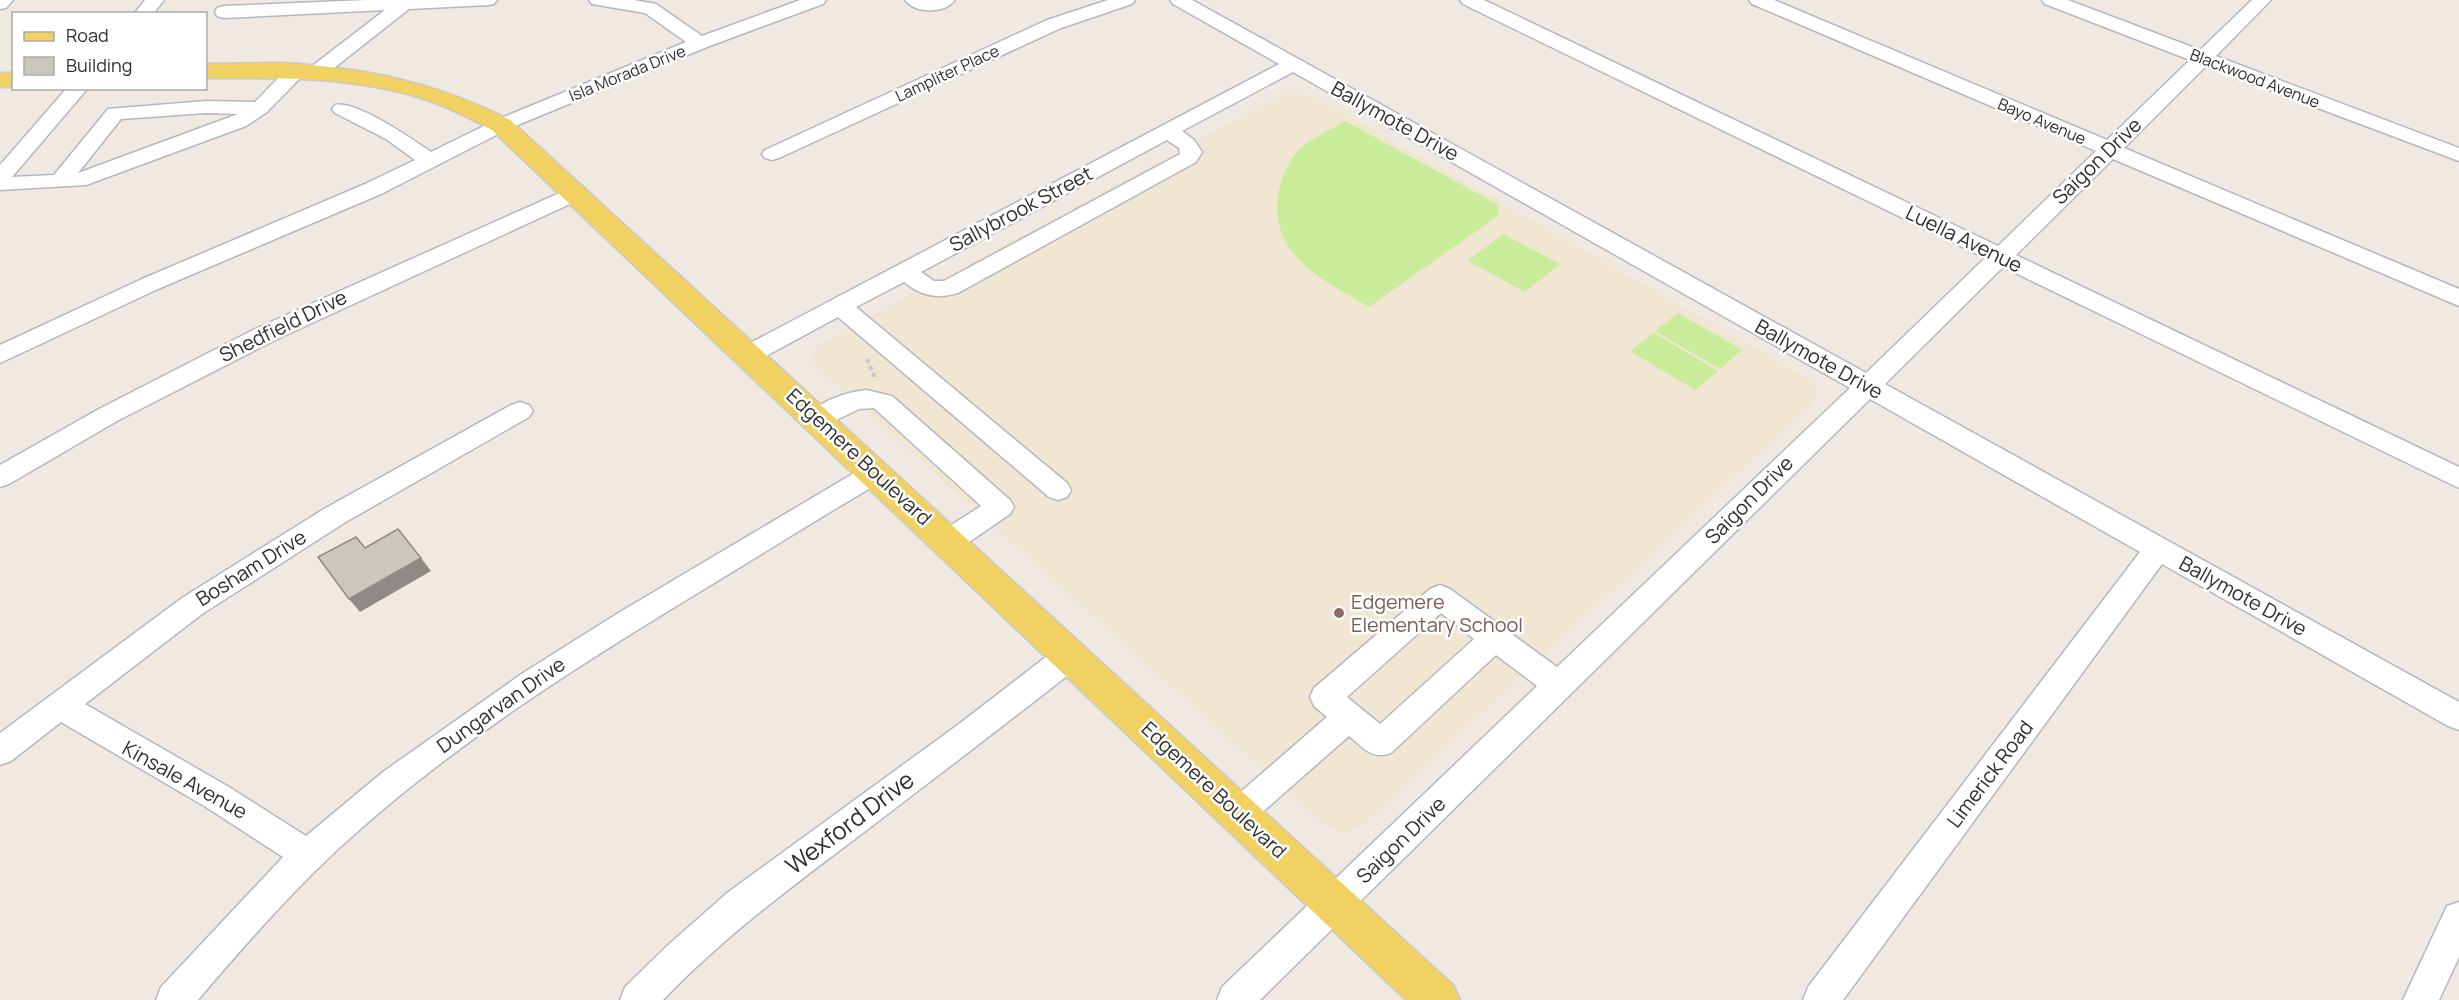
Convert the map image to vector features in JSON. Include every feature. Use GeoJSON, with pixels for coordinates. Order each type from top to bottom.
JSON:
{"type":"FeatureCollection","features":[{"type":"Feature","properties":{"kind":"main road","name":"Edgemere Boulevard"},"geometry":{"type":"LineString","coordinates":[[207,71],[308,71],[372,77],[437,95],[501,125],[1438,1000]]}},
{"type":"Feature","properties":{"kind":"street"},"geometry":{"type":"LineString","coordinates":[[0,4],[4,0]]}},
{"type":"Feature","properties":{"kind":"street"},"geometry":{"type":"LineString","coordinates":[[145,12],[155,0]]}},
{"type":"Feature","properties":{"kind":"street"},"geometry":{"type":"LineString","coordinates":[[224,12],[488,0]]}},
{"type":"Feature","properties":{"kind":"street"},"geometry":{"type":"LineString","coordinates":[[598,0],[650,8],[700,43]]}},
{"type":"Feature","properties":{"kind":"street","name":"Isla Morada Drive"},"geometry":{"type":"LineString","coordinates":[[753,23],[784,0]]}},
{"type":"Feature","properties":{"kind":"street","name":"Isla Morada Drive"},"geometry":{"type":"LineString","coordinates":[[0,355],[150,284],[373,189],[501,125],[700,43],[817,0]]}},
{"type":"Feature","properties":{"kind":"street","name":"Lampliter Place"},"geometry":{"type":"LineString","coordinates":[[772,154],[1054,24],[1126,0]]}},
{"type":"Feature","properties":{"kind":"street","name":"Ballymote Drive"},"geometry":{"type":"LineString","coordinates":[[1179,0],[2459,717]]}},
{"type":"Feature","properties":{"kind":"street","name":"Luella Avenue"},"geometry":{"type":"LineString","coordinates":[[1469,0],[2459,478]]}},
{"type":"Feature","properties":{"kind":"street","name":"Bayo Avenue"},"geometry":{"type":"LineString","coordinates":[[1758,0],[2459,298]]}},
{"type":"Feature","properties":{"kind":"street","name":"Blackwood Avenue"},"geometry":{"type":"LineString","coordinates":[[2051,0],[2459,155]]}},
{"type":"Feature","properties":{"kind":"street","name":"Saigon Drive"},"geometry":{"type":"LineString","coordinates":[[1235,1000],[2262,0]]}},
{"type":"Feature","properties":{"kind":"street"},"geometry":{"type":"LineString","coordinates":[[0,184],[91,176],[239,122],[406,2]]}},
{"type":"Feature","properties":{"kind":"street","name":"Sallybrook Street"},"geometry":{"type":"LineString","coordinates":[[748,355],[1293,64]]}},
{"type":"Feature","properties":{"kind":"street"},"geometry":{"type":"LineString","coordinates":[[0,178],[76,90]]}},
{"type":"Feature","properties":{"kind":"street"},"geometry":{"type":"LineString","coordinates":[[61,180],[115,113],[206,107],[260,108]]}},
{"type":"Feature","properties":{"kind":"street"},"geometry":{"type":"LineString","coordinates":[[342,109],[393,135],[429,160]]}},
{"type":"Feature","properties":{"kind":"street"},"geometry":{"type":"LineString","coordinates":[[906,271],[927,289],[937,291],[960,283],[1188,158],[1192,152],[1187,144],[1168,131]]}},
{"type":"Feature","properties":{"kind":"street","name":"Shedfield Drive"},"geometry":{"type":"LineString","coordinates":[[0,477],[108,415],[264,335],[575,193]]}},
{"type":"Feature","properties":{"kind":"street"},"geometry":{"type":"LineString","coordinates":[[840,306],[1058,490]]}},
{"type":"Feature","properties":{"kind":"street"},"geometry":{"type":"LineString","coordinates":[[818,420],[855,399],[871,397],[883,402],[1000,507],[949,541]]}},
{"type":"Feature","properties":{"kind":"street","name":"Bosham Drive"},"geometry":{"type":"LineString","coordinates":[[0,752],[120,658],[258,562],[334,516],[520,411]]}},
{"type":"Feature","properties":{"kind":"street","name":"Dungarvan Drive"},"geometry":{"type":"LineString","coordinates":[[174,1000],[253,910],[308,856],[385,789],[480,717],[652,606],[800,515],[875,473]]}},
{"type":"Feature","properties":{"kind":"street","name":"Limerick Road"},"geometry":{"type":"LineString","coordinates":[[1821,1000],[2158,549]]}},
{"type":"Feature","properties":{"kind":"street"},"geometry":{"type":"LineString","coordinates":[[1495,638],[1380,743],[1325,697],[1440,597],[1495,638],[1559,686]]}},
{"type":"Feature","properties":{"kind":"street","name":"Wexford Drive"},"geometry":{"type":"LineString","coordinates":[[638,1000],[679,958],[739,905],[970,734],[1071,655]]}},
{"type":"Feature","properties":{"kind":"street","name":"Kinsale Avenue"},"geometry":{"type":"LineString","coordinates":[[61,706],[116,741],[268,826],[308,856]]}},
{"type":"Feature","properties":{"kind":"street"},"geometry":{"type":"LineString","coordinates":[[1239,813],[1349,717]]}},
{"type":"Feature","properties":{"kind":"street"},"geometry":{"type":"LineString","coordinates":[[2421,1000],[2459,918]]}},
{"type":"Feature","properties":{"kind":"shaded area","name":"Edgemere Elementary School"},"geometry":{"type":"Polygon","coordinates":[[[1296,93],[1318,98],[1804,376],[1815,385],[1817,392],[1813,403],[1365,823],[1345,833],[1328,828],[812,363],[813,352],[820,344],[1281,95],[1296,93]]]}},
{"type":"Feature","properties":{"kind":"green space"},"geometry":{"type":"Polygon","coordinates":[[[1345,121],[1497,204],[1499,215],[1369,307],[1318,276],[1304,264],[1291,250],[1282,235],[1278,216],[1278,195],[1281,183],[1295,155],[1309,142],[1345,121]]]}},
{"type":"Feature","properties":{"kind":"green space"},"geometry":{"type":"Polygon","coordinates":[[[1503,234],[1560,264],[1525,292],[1468,261],[1503,234]]]}},
{"type":"Feature","properties":{"kind":"green space"},"geometry":{"type":"Polygon","coordinates":[[[1678,313],[1742,350],[1720,369],[1655,331],[1678,313]]]}},
{"type":"Feature","properties":{"kind":"green space"},"geometry":{"type":"Polygon","coordinates":[[[1654,333],[1718,371],[1695,390],[1630,351],[1654,333]]]}},
{"type":"Feature","properties":{"kind":"building"},"geometry":{"type":"Polygon","coordinates":[[[398,529],[421,558],[349,599],[318,557],[356,537],[365,548],[398,529]]]}},
{"type":"Feature","properties":{"kind":"place","name":"Edgemere Elementary School"},"geometry":{"type":"Point","coordinates":[1339,613]}}]}
